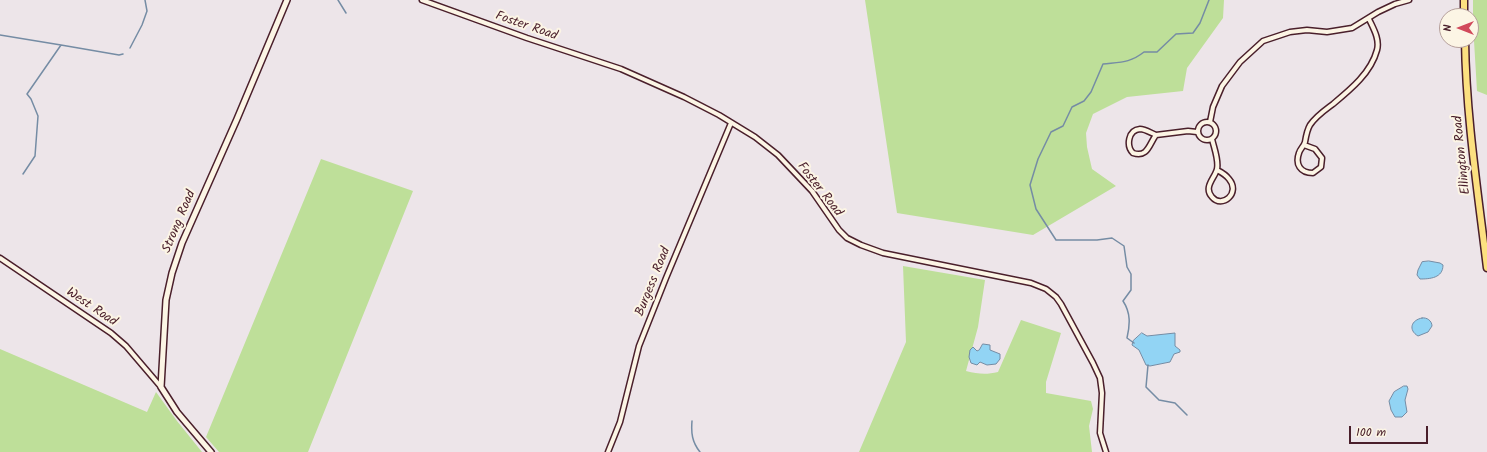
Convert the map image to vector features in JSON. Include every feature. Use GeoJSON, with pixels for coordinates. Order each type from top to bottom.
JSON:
{"type":"FeatureCollection","features":[{"type":"Feature","properties":{"kind":"main road","name":"Ellington Road"},"geometry":{"type":"LineString","coordinates":[[1464,48],[1472,141],[1487,268]]}},
{"type":"Feature","properties":{"kind":"street","name":"Strong Road"},"geometry":{"type":"LineString","coordinates":[[161,387],[166,300],[175,260],[288,0]]}},
{"type":"Feature","properties":{"kind":"street","name":"Foster Road"},"geometry":{"type":"LineString","coordinates":[[422,0],[528,38],[622,69],[684,97],[731,123],[755,137],[778,155],[812,191],[839,230],[854,242],[883,253],[1020,280],[1040,286],[1056,297],[1100,378],[1102,393],[1100,433],[1106,452]]}},
{"type":"Feature","properties":{"kind":"street"},"geometry":{"type":"LineString","coordinates":[[1210,122],[1222,86],[1240,62],[1263,41],[1290,32],[1307,30],[1327,32],[1352,28],[1378,12],[1395,4],[1409,0]]}},
{"type":"Feature","properties":{"kind":"street"},"geometry":{"type":"LineString","coordinates":[[1304,145],[1315,149],[1322,158],[1321,167],[1313,173],[1304,172],[1297,163],[1299,151],[1304,145],[1310,125],[1322,112],[1365,74],[1370,65],[1378,49],[1375,32],[1368,18]]}},
{"type":"Feature","properties":{"kind":"street"},"geometry":{"type":"LineString","coordinates":[[1202,122],[1210,122],[1214,124],[1217,131],[1212,139],[1206,141],[1200,138],[1197,132],[1198,127],[1202,122]]}},
{"type":"Feature","properties":{"kind":"street","name":"Burgess Road"},"geometry":{"type":"LineString","coordinates":[[608,452],[620,422],[639,346],[731,123]]}},
{"type":"Feature","properties":{"kind":"street"},"geometry":{"type":"LineString","coordinates":[[1156,135],[1143,154],[1133,153],[1129,147],[1129,140],[1132,134],[1137,130],[1144,130],[1156,135],[1188,131],[1197,132]]}},
{"type":"Feature","properties":{"kind":"street"},"geometry":{"type":"LineString","coordinates":[[1212,139],[1217,170],[1210,181],[1209,186],[1212,197],[1217,201],[1222,201],[1233,194],[1233,189],[1229,179],[1217,170]]}},
{"type":"Feature","properties":{"kind":"street","name":"West Road"},"geometry":{"type":"LineString","coordinates":[[0,258],[111,333],[126,346],[161,387]]}},
{"type":"Feature","properties":{"kind":"street"},"geometry":{"type":"LineString","coordinates":[[161,387],[177,412],[211,452]]}},
{"type":"Feature","properties":{"kind":"green space"},"geometry":{"type":"Polygon","coordinates":[[[865,0],[1224,0],[1223,18],[1187,68],[1183,91],[1127,97],[1093,114],[1086,133],[1087,147],[1092,169],[1116,186],[1033,235],[897,213],[865,0]]]}},
{"type":"Feature","properties":{"kind":"green space"},"geometry":{"type":"Polygon","coordinates":[[[1473,0],[1487,0],[1487,95],[1477,91],[1474,48],[1479,48],[1479,8],[1473,8],[1473,0]]]}},
{"type":"Feature","properties":{"kind":"green space"},"geometry":{"type":"Polygon","coordinates":[[[321,159],[413,191],[308,452],[219,452],[206,437],[321,159]]]}},
{"type":"Feature","properties":{"kind":"green space"},"geometry":{"type":"Polygon","coordinates":[[[903,266],[985,280],[978,327],[966,371],[982,374],[998,372],[1021,320],[1061,333],[1046,382],[1046,393],[1091,401],[1093,409],[1089,426],[1092,452],[859,452],[906,342],[903,266]]]}},
{"type":"Feature","properties":{"kind":"green space"},"geometry":{"type":"Polygon","coordinates":[[[0,349],[147,412],[156,392],[202,452],[0,452],[0,349]]]}},
{"type":"Feature","properties":{"kind":"water"},"geometry":{"type":"Polygon","coordinates":[[[1429,261],[1443,265],[1441,273],[1432,278],[1420,279],[1417,275],[1422,262],[1429,261]]]}},
{"type":"Feature","properties":{"kind":"water"},"geometry":{"type":"Polygon","coordinates":[[[1422,318],[1429,320],[1432,326],[1428,332],[1418,336],[1413,331],[1412,326],[1415,321],[1422,318]]]}},
{"type":"Feature","properties":{"kind":"water"},"geometry":{"type":"Polygon","coordinates":[[[1142,333],[1147,336],[1175,333],[1175,346],[1180,350],[1180,352],[1174,354],[1170,362],[1150,366],[1146,365],[1139,350],[1132,345],[1133,341],[1142,333]]]}},
{"type":"Feature","properties":{"kind":"water"},"geometry":{"type":"Polygon","coordinates":[[[983,344],[990,345],[990,350],[1000,354],[1000,359],[996,364],[987,365],[980,362],[977,365],[971,363],[969,357],[970,350],[973,347],[977,351],[983,344]]]}},
{"type":"Feature","properties":{"kind":"water"},"geometry":{"type":"Polygon","coordinates":[[[1404,386],[1407,386],[1408,389],[1405,400],[1407,412],[1402,417],[1395,417],[1391,410],[1389,401],[1394,392],[1404,386]]]}},
{"type":"Feature","properties":{"kind":"waterway"},"geometry":{"type":"LineString","coordinates":[[130,48],[142,25],[147,11],[145,0]]}},
{"type":"Feature","properties":{"kind":"waterway"},"geometry":{"type":"LineString","coordinates":[[338,0],[346,13]]}},
{"type":"Feature","properties":{"kind":"waterway"},"geometry":{"type":"LineString","coordinates":[[1134,343],[1127,338],[1129,319],[1126,306],[1123,301],[1131,290],[1131,274],[1127,267],[1124,246],[1112,238],[1097,240],[1056,240],[1036,209],[1030,185],[1038,159],[1051,132],[1063,126],[1072,107],[1084,101],[1091,92],[1103,64],[1130,60],[1144,52],[1157,52],[1176,34],[1193,33],[1200,23],[1209,0]]}},
{"type":"Feature","properties":{"kind":"waterway"},"geometry":{"type":"LineString","coordinates":[[0,35],[61,45]]}},
{"type":"Feature","properties":{"kind":"waterway"},"geometry":{"type":"LineString","coordinates":[[23,174],[35,156],[38,116],[31,99],[27,94],[61,45],[119,55],[123,54]]}},
{"type":"Feature","properties":{"kind":"waterway"},"geometry":{"type":"LineString","coordinates":[[1148,365],[1146,387],[1159,400],[1175,403],[1187,415]]}},
{"type":"Feature","properties":{"kind":"waterway"},"geometry":{"type":"LineString","coordinates":[[692,421],[695,445],[700,452]]}}]}
